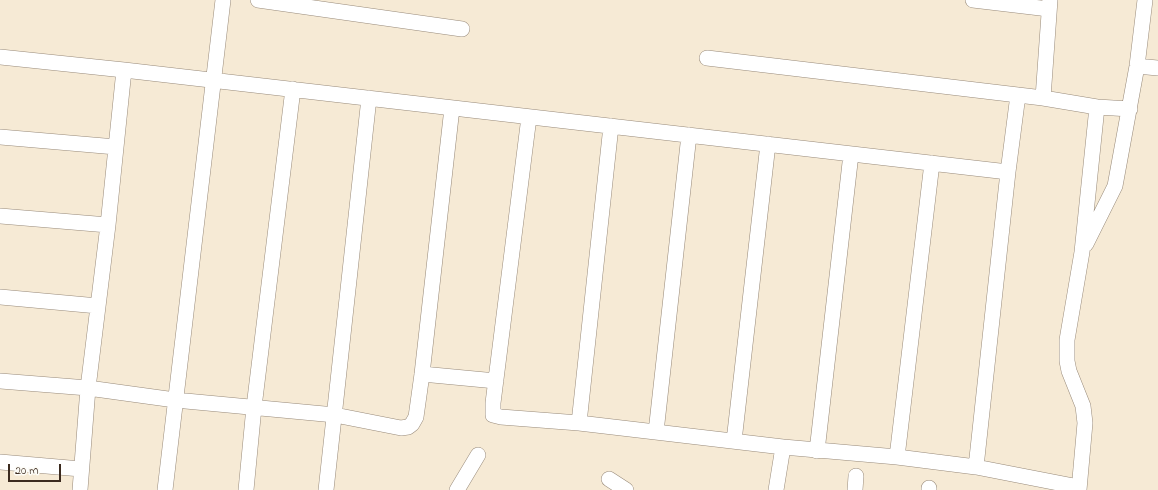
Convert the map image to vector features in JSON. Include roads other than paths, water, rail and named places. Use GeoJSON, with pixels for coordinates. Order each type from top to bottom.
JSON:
{"type":"FeatureCollection","features":[{"type":"Feature","properties":{"kind":"street"},"geometry":{"type":"LineString","coordinates":[[165,490],[223,0]]}},
{"type":"Feature","properties":{"kind":"street"},"geometry":{"type":"LineString","coordinates":[[258,0],[462,29]]}},
{"type":"Feature","properties":{"kind":"street"},"geometry":{"type":"LineString","coordinates":[[973,0],[1049,4],[1043,98]]}},
{"type":"Feature","properties":{"kind":"street"},"geometry":{"type":"LineString","coordinates":[[1082,252],[1115,186],[1137,66],[1145,0]]}},
{"type":"Feature","properties":{"kind":"street"},"geometry":{"type":"LineString","coordinates":[[0,57],[293,89],[1008,172]]}},
{"type":"Feature","properties":{"kind":"street"},"geometry":{"type":"LineString","coordinates":[[707,58],[1043,98],[1097,107],[1130,109]]}},
{"type":"Feature","properties":{"kind":"street"},"geometry":{"type":"LineString","coordinates":[[1137,66],[1158,68]]}},
{"type":"Feature","properties":{"kind":"street"},"geometry":{"type":"LineString","coordinates":[[80,490],[88,388],[108,226],[124,70]]}},
{"type":"Feature","properties":{"kind":"street"},"geometry":{"type":"LineString","coordinates":[[246,490],[254,407],[293,89]]}},
{"type":"Feature","properties":{"kind":"street"},"geometry":{"type":"LineString","coordinates":[[976,467],[1008,172],[1018,95]]}},
{"type":"Feature","properties":{"kind":"street"},"geometry":{"type":"LineString","coordinates":[[326,490],[369,98]]}},
{"type":"Feature","properties":{"kind":"street"},"geometry":{"type":"LineString","coordinates":[[530,117],[493,403],[493,415],[501,417],[579,423],[817,451],[897,457],[976,467],[1079,489],[1086,423],[1083,406],[1069,371],[1067,361],[1067,340],[1082,252],[1097,107]]}},
{"type":"Feature","properties":{"kind":"street"},"geometry":{"type":"LineString","coordinates":[[0,381],[88,388],[175,400],[335,415],[401,428],[408,427],[412,424],[416,417],[422,374],[452,108]]}},
{"type":"Feature","properties":{"kind":"street"},"geometry":{"type":"LineString","coordinates":[[579,423],[611,126]]}},
{"type":"Feature","properties":{"kind":"street"},"geometry":{"type":"LineString","coordinates":[[656,432],[689,135]]}},
{"type":"Feature","properties":{"kind":"street"},"geometry":{"type":"LineString","coordinates":[[0,137],[116,147]]}},
{"type":"Feature","properties":{"kind":"street"},"geometry":{"type":"LineString","coordinates":[[734,442],[768,144]]}},
{"type":"Feature","properties":{"kind":"street"},"geometry":{"type":"LineString","coordinates":[[817,451],[851,154]]}},
{"type":"Feature","properties":{"kind":"street"},"geometry":{"type":"LineString","coordinates":[[897,457],[932,163]]}},
{"type":"Feature","properties":{"kind":"street"},"geometry":{"type":"LineString","coordinates":[[0,216],[108,226]]}},
{"type":"Feature","properties":{"kind":"street"},"geometry":{"type":"LineString","coordinates":[[0,297],[98,306]]}},
{"type":"Feature","properties":{"kind":"street"},"geometry":{"type":"LineString","coordinates":[[422,374],[496,381]]}},
{"type":"Feature","properties":{"kind":"street"},"geometry":{"type":"LineString","coordinates":[[776,490],[783,447]]}},
{"type":"Feature","properties":{"kind":"street"},"geometry":{"type":"LineString","coordinates":[[457,490],[478,455]]}},
{"type":"Feature","properties":{"kind":"street"},"geometry":{"type":"LineString","coordinates":[[0,462],[81,469]]}},
{"type":"Feature","properties":{"kind":"street"},"geometry":{"type":"LineString","coordinates":[[609,479],[626,490]]}}]}
